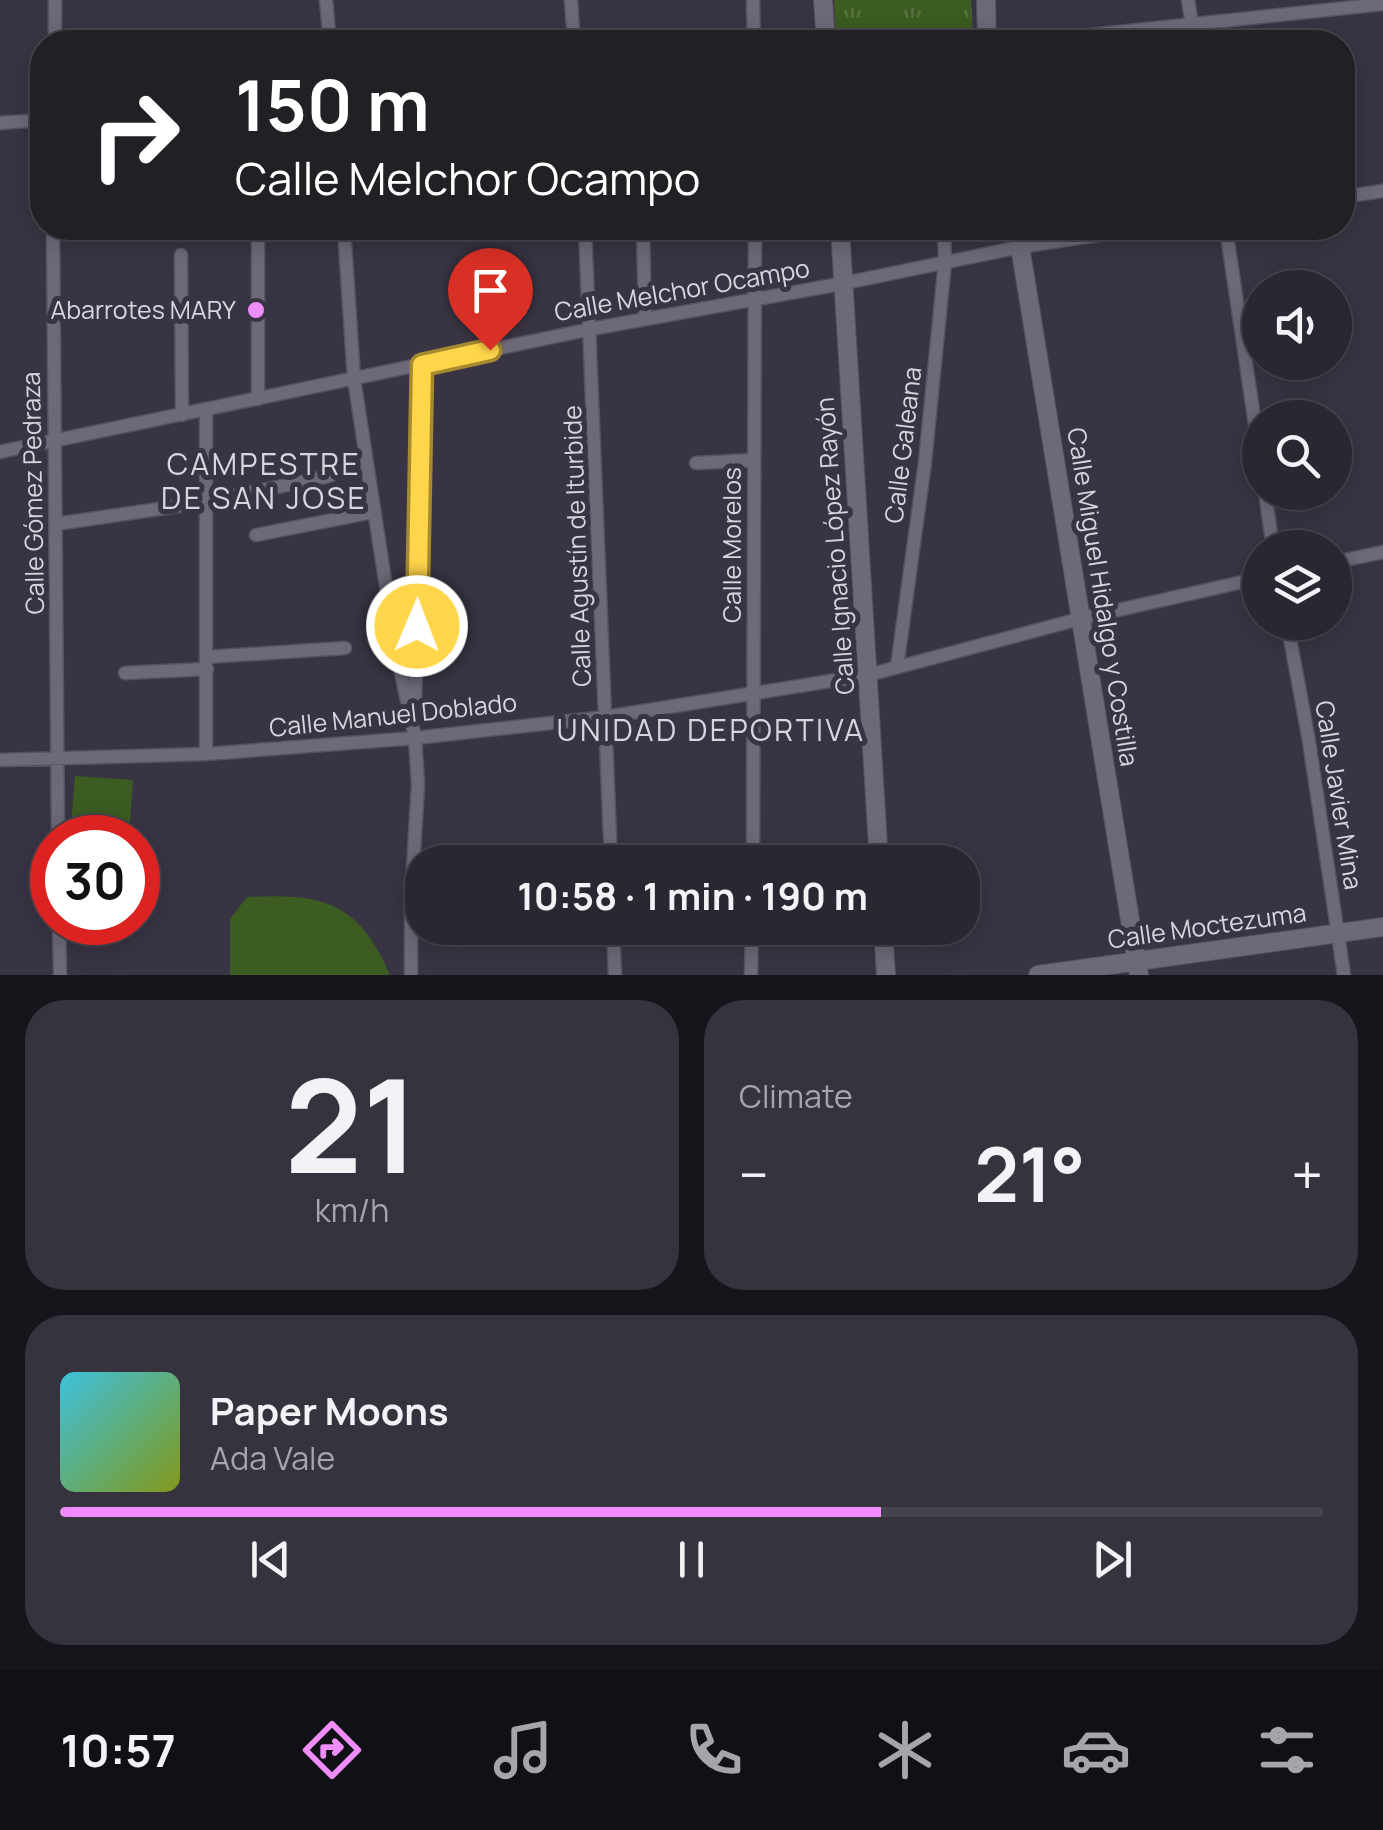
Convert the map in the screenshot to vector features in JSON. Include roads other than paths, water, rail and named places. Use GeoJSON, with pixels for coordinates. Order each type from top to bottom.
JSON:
{"type":"FeatureCollection","features":[{"type":"Feature","properties":{"kind":"street"},"geometry":{"type":"LineString","coordinates":[[55,0],[55,30]]}},
{"type":"Feature","properties":{"kind":"street"},"geometry":{"type":"LineString","coordinates":[[326,0],[329,30]]}},
{"type":"Feature","properties":{"kind":"street"},"geometry":{"type":"LineString","coordinates":[[571,0],[573,30]]}},
{"type":"Feature","properties":{"kind":"street"},"geometry":{"type":"LineString","coordinates":[[753,0],[754,30]]}},
{"type":"Feature","properties":{"kind":"street"},"geometry":{"type":"LineString","coordinates":[[823,0],[825,30]]}},
{"type":"Feature","properties":{"kind":"street"},"geometry":{"type":"LineString","coordinates":[[986,0],[987,30]]}},
{"type":"Feature","properties":{"kind":"street"},"geometry":{"type":"LineString","coordinates":[[1188,0],[1193,30]]}},
{"type":"Feature","properties":{"kind":"street"},"geometry":{"type":"LineString","coordinates":[[1130,30],[1383,4]]}},
{"type":"Feature","properties":{"kind":"street"},"geometry":{"type":"LineString","coordinates":[[0,122],[30,121]]}},
{"type":"Feature","properties":{"kind":"street"},"geometry":{"type":"LineString","coordinates":[[1355,195],[1383,191]]}},
{"type":"Feature","properties":{"kind":"street","name":"Calle Gómez Pedraza"},"geometry":{"type":"LineString","coordinates":[[53,240],[57,815]]}},
{"type":"Feature","properties":{"kind":"street"},"geometry":{"type":"LineString","coordinates":[[258,240],[258,399]]}},
{"type":"Feature","properties":{"kind":"street"},"geometry":{"type":"LineString","coordinates":[[345,240],[354,379],[395,645],[415,738]]}},
{"type":"Feature","properties":{"kind":"street","name":"Calle Agustín de Iturbide"},"geometry":{"type":"LineString","coordinates":[[586,240],[610,845]]}},
{"type":"Feature","properties":{"kind":"street"},"geometry":{"type":"LineString","coordinates":[[643,240],[645,319]]}},
{"type":"Feature","properties":{"kind":"street","name":"Calle Morelos"},"geometry":{"type":"LineString","coordinates":[[752,845],[755,240]]}},
{"type":"Feature","properties":{"kind":"street","name":"Calle Ignacio López Rayón"},"geometry":{"type":"LineString","coordinates":[[841,240],[878,845]]}},
{"type":"Feature","properties":{"kind":"street","name":"Calle Galeana"},"geometry":{"type":"LineString","coordinates":[[897,667],[925,462],[944,240]]}},
{"type":"Feature","properties":{"kind":"street","name":"Calle Miguel Hidalgo y Costilla"},"geometry":{"type":"LineString","coordinates":[[1019,240],[1138,968]]}},
{"type":"Feature","properties":{"kind":"street","name":"Calle Melchor Ocampo"},"geometry":{"type":"LineString","coordinates":[[0,452],[591,329],[1061,240]]}},
{"type":"Feature","properties":{"kind":"street"},"geometry":{"type":"LineString","coordinates":[[1228,240],[1251,400]]}},
{"type":"Feature","properties":{"kind":"street"},"geometry":{"type":"LineString","coordinates":[[181,256],[182,415]]}},
{"type":"Feature","properties":{"kind":"street"},"geometry":{"type":"LineString","coordinates":[[412,975],[422,365]]}},
{"type":"Feature","properties":{"kind":"street"},"geometry":{"type":"LineString","coordinates":[[206,410],[206,754]]}},
{"type":"Feature","properties":{"kind":"street"},"geometry":{"type":"LineString","coordinates":[[696,463],[754,460]]}},
{"type":"Feature","properties":{"kind":"street"},"geometry":{"type":"LineString","coordinates":[[56,524],[206,502],[330,476]]}},
{"type":"Feature","properties":{"kind":"street"},"geometry":{"type":"LineString","coordinates":[[256,535],[373,512]]}},
{"type":"Feature","properties":{"kind":"street"},"geometry":{"type":"LineString","coordinates":[[1352,558],[1383,552]]}},
{"type":"Feature","properties":{"kind":"street","name":"Calle Manuel Doblado"},"geometry":{"type":"LineString","coordinates":[[56,757],[206,754],[606,718],[868,675],[1082,618],[1242,582]]}},
{"type":"Feature","properties":{"kind":"street","name":"Calle Javier Mina"},"geometry":{"type":"LineString","coordinates":[[1290,640],[1310,741],[1344,975]]}},
{"type":"Feature","properties":{"kind":"street"},"geometry":{"type":"LineString","coordinates":[[125,674],[344,648]]}},
{"type":"Feature","properties":{"kind":"street"},"geometry":{"type":"LineString","coordinates":[[0,760],[56,757]]}},
{"type":"Feature","properties":{"kind":"street","name":"Calle Moctezuma"},"geometry":{"type":"LineString","coordinates":[[1038,975],[1138,968],[1383,927]]}},
{"type":"Feature","properties":{"kind":"street"},"geometry":{"type":"LineString","coordinates":[[59,945],[60,975]]}},
{"type":"Feature","properties":{"kind":"street"},"geometry":{"type":"LineString","coordinates":[[614,945],[615,975]]}},
{"type":"Feature","properties":{"kind":"street"},"geometry":{"type":"LineString","coordinates":[[751,975],[752,945]]}},
{"type":"Feature","properties":{"kind":"street"},"geometry":{"type":"LineString","coordinates":[[884,945],[886,975]]}},
{"type":"Feature","properties":{"kind":"place","name":"Abarrotes MARY"},"geometry":{"type":"Point","coordinates":[256,310]}},
{"type":"Feature","properties":{"kind":"district","name":"CAMPESTRE DE SAN JOSE"},"geometry":{"type":"Point","coordinates":[264,482]}},
{"type":"Feature","properties":{"kind":"district","name":"UNIDAD DEPORTIVA"},"geometry":{"type":"Point","coordinates":[711,731]}}]}
